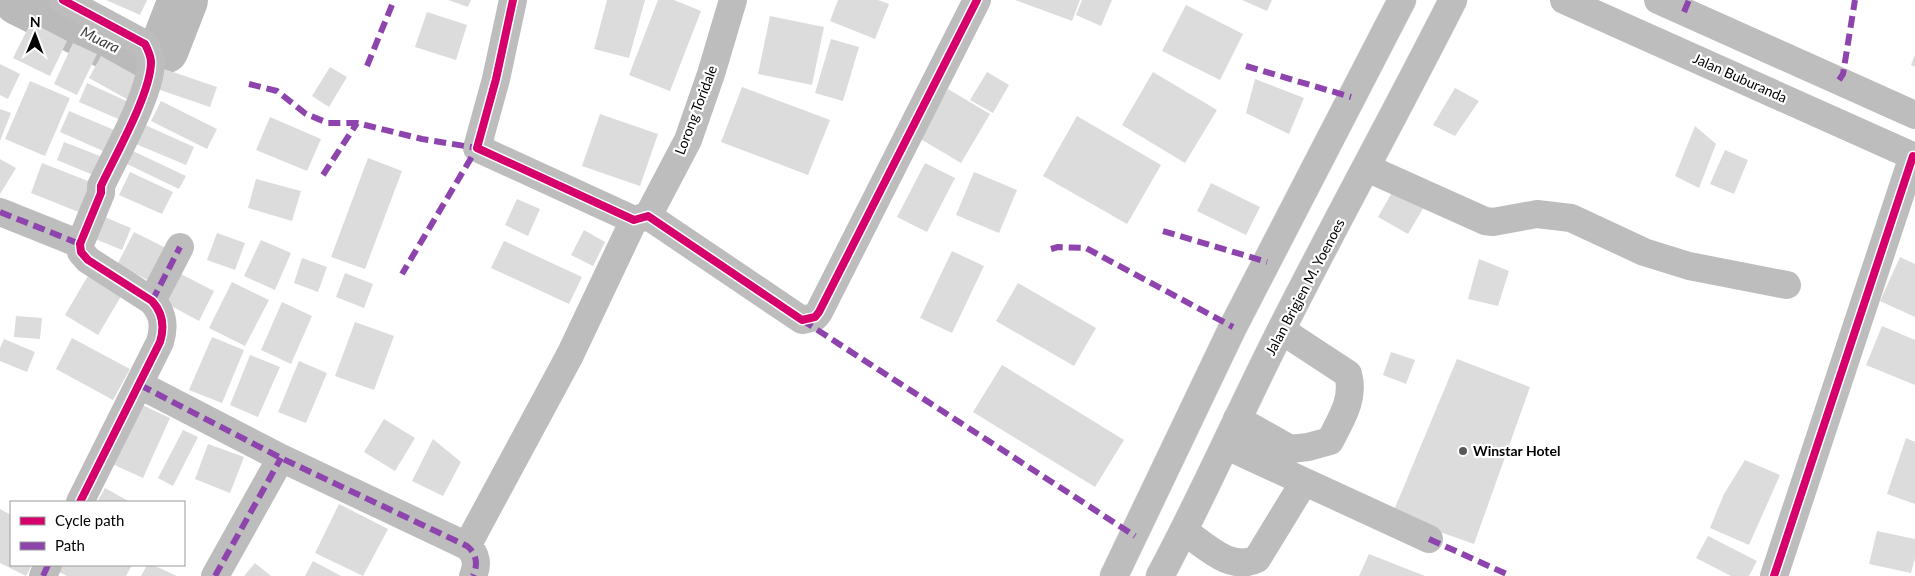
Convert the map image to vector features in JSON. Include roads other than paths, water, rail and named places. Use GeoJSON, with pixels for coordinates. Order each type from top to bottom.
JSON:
{"type":"FeatureCollection","features":[{"type":"Feature","properties":{"kind":"street"},"geometry":{"type":"LineString","coordinates":[[62,0],[145,44],[149,53],[151,69],[145,92],[101,186],[101,193],[80,244],[81,252],[88,260],[152,301],[160,310],[163,333],[140,386],[81,501]]}},
{"type":"Feature","properties":{"kind":"street"},"geometry":{"type":"LineString","coordinates":[[513,0],[496,80],[477,148],[641,218],[802,320],[815,316],[819,312],[898,161],[977,0]]}},
{"type":"Feature","properties":{"kind":"street","name":"Lorong Toridale"},"geometry":{"type":"LineString","coordinates":[[467,546],[641,218],[688,140],[711,74],[733,0]]}},
{"type":"Feature","properties":{"kind":"street"},"geometry":{"type":"LineString","coordinates":[[1114,576],[1135,536],[1233,327],[1402,0]]}},
{"type":"Feature","properties":{"kind":"street","name":"Jalan Brigjen M. Yoenoes"},"geometry":{"type":"LineString","coordinates":[[1160,576],[1227,446],[1237,419],[1281,330],[1453,0]]}},
{"type":"Feature","properties":{"kind":"street","name":"Jalan Buburanda"},"geometry":{"type":"LineString","coordinates":[[1564,0],[1914,156]]}},
{"type":"Feature","properties":{"kind":"street"},"geometry":{"type":"LineString","coordinates":[[1658,0],[1915,114]]}},
{"type":"Feature","properties":{"kind":"street"},"geometry":{"type":"LineString","coordinates":[[1774,576],[1914,156]]}},
{"type":"Feature","properties":{"kind":"street"},"geometry":{"type":"LineString","coordinates":[[1367,168],[1486,221],[1493,222],[1538,214],[1571,218],[1644,252],[1689,266],[1787,285]]}},
{"type":"Feature","properties":{"kind":"street"},"geometry":{"type":"LineString","coordinates":[[0,212],[80,244]]}},
{"type":"Feature","properties":{"kind":"street"},"geometry":{"type":"LineString","coordinates":[[152,301],[180,247]]}},
{"type":"Feature","properties":{"kind":"street"},"geometry":{"type":"LineString","coordinates":[[1237,419],[1290,449],[1308,447],[1330,441],[1350,398],[1352,386],[1348,374],[1281,330]]}},
{"type":"Feature","properties":{"kind":"street"},"geometry":{"type":"LineString","coordinates":[[140,386],[281,458],[467,546],[474,554],[476,561],[472,576]]}},
{"type":"Feature","properties":{"kind":"street"},"geometry":{"type":"LineString","coordinates":[[1227,446],[1428,539]]}},
{"type":"Feature","properties":{"kind":"street"},"geometry":{"type":"LineString","coordinates":[[215,576],[281,458]]}},
{"type":"Feature","properties":{"kind":"street"},"geometry":{"type":"LineString","coordinates":[[1184,531],[1231,563],[1250,562],[1257,559],[1304,482]]}},
{"type":"Feature","properties":{"kind":"waterway","name":"Muara"},"geometry":{"type":"LineString","coordinates":[[18,0],[123,52],[146,56],[164,49],[183,0]]}},
{"type":"Feature","properties":{"kind":"place","name":"Winstar Hotel"},"geometry":{"type":"Point","coordinates":[1463,451]}}]}
